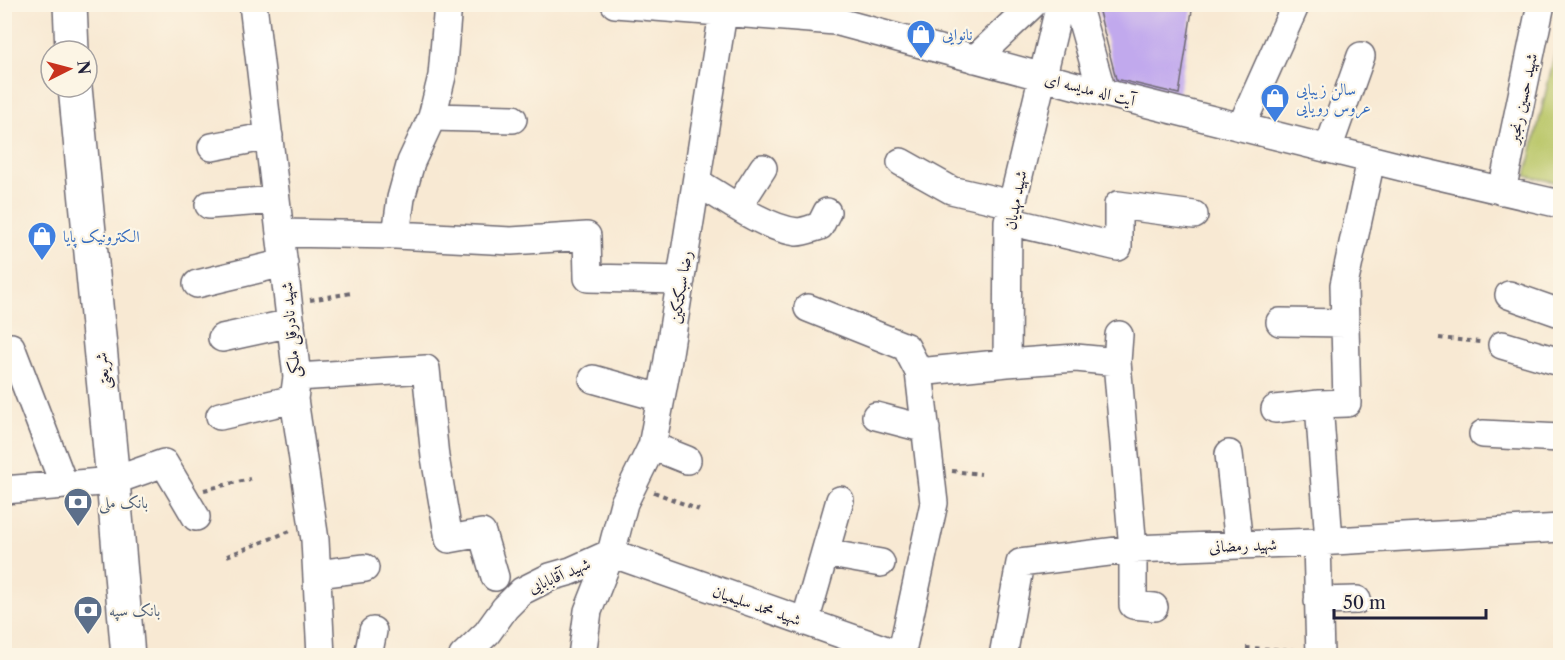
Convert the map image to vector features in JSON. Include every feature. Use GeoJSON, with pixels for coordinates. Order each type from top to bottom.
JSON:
{"type":"FeatureCollection","features":[{"type":"Feature","properties":{"kind":"main road"},"geometry":{"type":"LineString","coordinates":[[70,4],[71,39]]}},
{"type":"Feature","properties":{"kind":"main road","name":"شریعتی"},"geometry":{"type":"LineString","coordinates":[[76,99],[128,656]]}},
{"type":"Feature","properties":{"kind":"street","name":"شهید نادرقلی ملکی"},"geometry":{"type":"LineString","coordinates":[[253,4],[313,522],[321,656]]}},
{"type":"Feature","properties":{"kind":"street"},"geometry":{"type":"LineString","coordinates":[[396,235],[401,198],[411,162],[432,117],[442,76],[448,4]]}},
{"type":"Feature","properties":{"kind":"street","name":"آیت اله مدیسه ای"},"geometry":{"type":"LineString","coordinates":[[615,4],[693,8],[723,13],[835,21],[1043,77],[1371,160],[1560,204]]}},
{"type":"Feature","properties":{"kind":"street"},"geometry":{"type":"LineString","coordinates":[[975,59],[1033,4]]}},
{"type":"Feature","properties":{"kind":"street","name":"شهید مهدیان"},"geometry":{"type":"LineString","coordinates":[[1007,363],[1010,213],[1060,4]]}},
{"type":"Feature","properties":{"kind":"street"},"geometry":{"type":"LineString","coordinates":[[1077,4],[1102,92]]}},
{"type":"Feature","properties":{"kind":"street"},"geometry":{"type":"LineString","coordinates":[[1241,127],[1296,4]]}},
{"type":"Feature","properties":{"kind":"street","name":"شهید حسین رنجبر"},"geometry":{"type":"LineString","coordinates":[[1502,191],[1541,4]]}},
{"type":"Feature","properties":{"kind":"street","name":"رضا سبکتکین"},"geometry":{"type":"LineString","coordinates":[[589,653],[588,611],[611,553],[624,503],[652,446],[723,13]]}},
{"type":"Feature","properties":{"kind":"street"},"geometry":{"type":"LineString","coordinates":[[1328,149],[1361,56]]}},
{"type":"Feature","properties":{"kind":"street"},"geometry":{"type":"LineString","coordinates":[[432,117],[513,119]]}},
{"type":"Feature","properties":{"kind":"street"},"geometry":{"type":"LineString","coordinates":[[213,147],[269,136]]}},
{"type":"Feature","properties":{"kind":"street"},"geometry":{"type":"LineString","coordinates":[[1275,409],[1347,403],[1344,285],[1371,160]]}},
{"type":"Feature","properties":{"kind":"street"},"geometry":{"type":"LineString","coordinates":[[901,162],[951,190],[1010,213],[1118,247],[1118,205],[1194,215]]}},
{"type":"Feature","properties":{"kind":"street"},"geometry":{"type":"LineString","coordinates":[[738,207],[763,168]]}},
{"type":"Feature","properties":{"kind":"street"},"geometry":{"type":"LineString","coordinates":[[697,182],[753,216],[780,228],[800,232],[820,226],[827,212]]}},
{"type":"Feature","properties":{"kind":"street"},"geometry":{"type":"LineString","coordinates":[[209,204],[276,200]]}},
{"type":"Feature","properties":{"kind":"street"},"geometry":{"type":"LineString","coordinates":[[280,233],[396,235],[511,241],[587,236],[588,278],[681,280]]}},
{"type":"Feature","properties":{"kind":"street"},"geometry":{"type":"LineString","coordinates":[[197,284],[284,263]]}},
{"type":"Feature","properties":{"kind":"street"},"geometry":{"type":"LineString","coordinates":[[1509,295],[1560,313]]}},
{"type":"Feature","properties":{"kind":"street"},"geometry":{"type":"LineString","coordinates":[[808,308],[906,347],[919,372],[934,503],[902,655]]}},
{"type":"Feature","properties":{"kind":"street"},"geometry":{"type":"LineString","coordinates":[[222,338],[290,313]]}},
{"type":"Feature","properties":{"kind":"street"},"geometry":{"type":"LineString","coordinates":[[1280,322],[1345,323]]}},
{"type":"Feature","properties":{"kind":"street"},"geometry":{"type":"LineString","coordinates":[[1119,334],[1118,362],[1133,549],[1133,605],[1154,607]]}},
{"type":"Feature","properties":{"kind":"street"},"geometry":{"type":"LineString","coordinates":[[1502,345],[1560,362]]}},
{"type":"Feature","properties":{"kind":"street"},"geometry":{"type":"LineString","coordinates":[[11,347],[64,485]]}},
{"type":"Feature","properties":{"kind":"street"},"geometry":{"type":"LineString","coordinates":[[919,372],[1076,358],[1118,362]]}},
{"type":"Feature","properties":{"kind":"street"},"geometry":{"type":"LineString","coordinates":[[220,416],[296,388],[426,369],[435,457],[448,539],[482,533],[495,577]]}},
{"type":"Feature","properties":{"kind":"street"},"geometry":{"type":"LineString","coordinates":[[593,380],[661,398]]}},
{"type":"Feature","properties":{"kind":"street"},"geometry":{"type":"LineString","coordinates":[[1318,404],[1323,541],[1318,601],[1320,653]]}},
{"type":"Feature","properties":{"kind":"street"},"geometry":{"type":"LineString","coordinates":[[876,416],[926,429]]}},
{"type":"Feature","properties":{"kind":"street"},"geometry":{"type":"LineString","coordinates":[[1483,434],[1560,438]]}},
{"type":"Feature","properties":{"kind":"street"},"geometry":{"type":"LineString","coordinates":[[652,446],[687,460]]}},
{"type":"Feature","properties":{"kind":"street"},"geometry":{"type":"LineString","coordinates":[[1228,454],[1239,545]]}},
{"type":"Feature","properties":{"kind":"street"},"geometry":{"type":"LineString","coordinates":[[4,490],[113,481],[164,463],[190,506]]}},
{"type":"Feature","properties":{"kind":"street"},"geometry":{"type":"LineString","coordinates":[[805,622],[840,500]]}},
{"type":"Feature","properties":{"kind":"street","name":"شهید رمضانی"},"geometry":{"type":"LineString","coordinates":[[1003,656],[1020,562],[1133,549],[1560,528]]}},
{"type":"Feature","properties":{"kind":"street","name":"شهید محمد سلیمیان"},"geometry":{"type":"LineString","coordinates":[[611,553],[805,622],[836,645],[902,655]]}},
{"type":"Feature","properties":{"kind":"street","name":"شهید آقابابایی"},"geometry":{"type":"LineString","coordinates":[[463,656],[487,633],[505,608],[522,591],[550,577],[571,571],[611,553]]}},
{"type":"Feature","properties":{"kind":"street"},"geometry":{"type":"LineString","coordinates":[[825,553],[881,563]]}},
{"type":"Feature","properties":{"kind":"street"},"geometry":{"type":"LineString","coordinates":[[317,574],[365,568]]}},
{"type":"Feature","properties":{"kind":"street"},"geometry":{"type":"LineString","coordinates":[[1318,601],[1357,600]]}},
{"type":"Feature","properties":{"kind":"path"},"geometry":{"type":"LineString","coordinates":[[290,313],[351,293]]}},
{"type":"Feature","properties":{"kind":"path"},"geometry":{"type":"LineString","coordinates":[[1439,338],[1502,345]]}},
{"type":"Feature","properties":{"kind":"path"},"geometry":{"type":"LineString","coordinates":[[190,506],[250,479]]}},
{"type":"Feature","properties":{"kind":"path"},"geometry":{"type":"LineString","coordinates":[[634,483],[699,510]]}},
{"type":"Feature","properties":{"kind":"path"},"geometry":{"type":"LineString","coordinates":[[227,556],[313,522]]}},
{"type":"Feature","properties":{"kind":"path"},"geometry":{"type":"LineString","coordinates":[[1246,648],[1320,653]]}},
{"type":"Feature","properties":{"kind":"green space"},"geometry":{"type":"Polygon","coordinates":[[[1560,32],[1560,183],[1526,176],[1560,32]]]}},
{"type":"Feature","properties":{"kind":"building"},"geometry":{"type":"Polygon","coordinates":[[[1097,4],[1193,4],[1179,94],[1116,79],[1097,4]]]}},
{"type":"Feature","properties":{"kind":"place","name":"نانوایی"},"geometry":{"type":"Point","coordinates":[921,60]}},
{"type":"Feature","properties":{"kind":"place","name":"سالن زیبایی عروس رویایی"},"geometry":{"type":"Point","coordinates":[1275,124]}},
{"type":"Feature","properties":{"kind":"place","name":"الکترونیک پایا"},"geometry":{"type":"Point","coordinates":[42,262]}},
{"type":"Feature","properties":{"kind":"place","name":"بانک ملی"},"geometry":{"type":"Point","coordinates":[78,528]}},
{"type":"Feature","properties":{"kind":"place","name":"بانک سپه"},"geometry":{"type":"Point","coordinates":[88,636]}}]}
